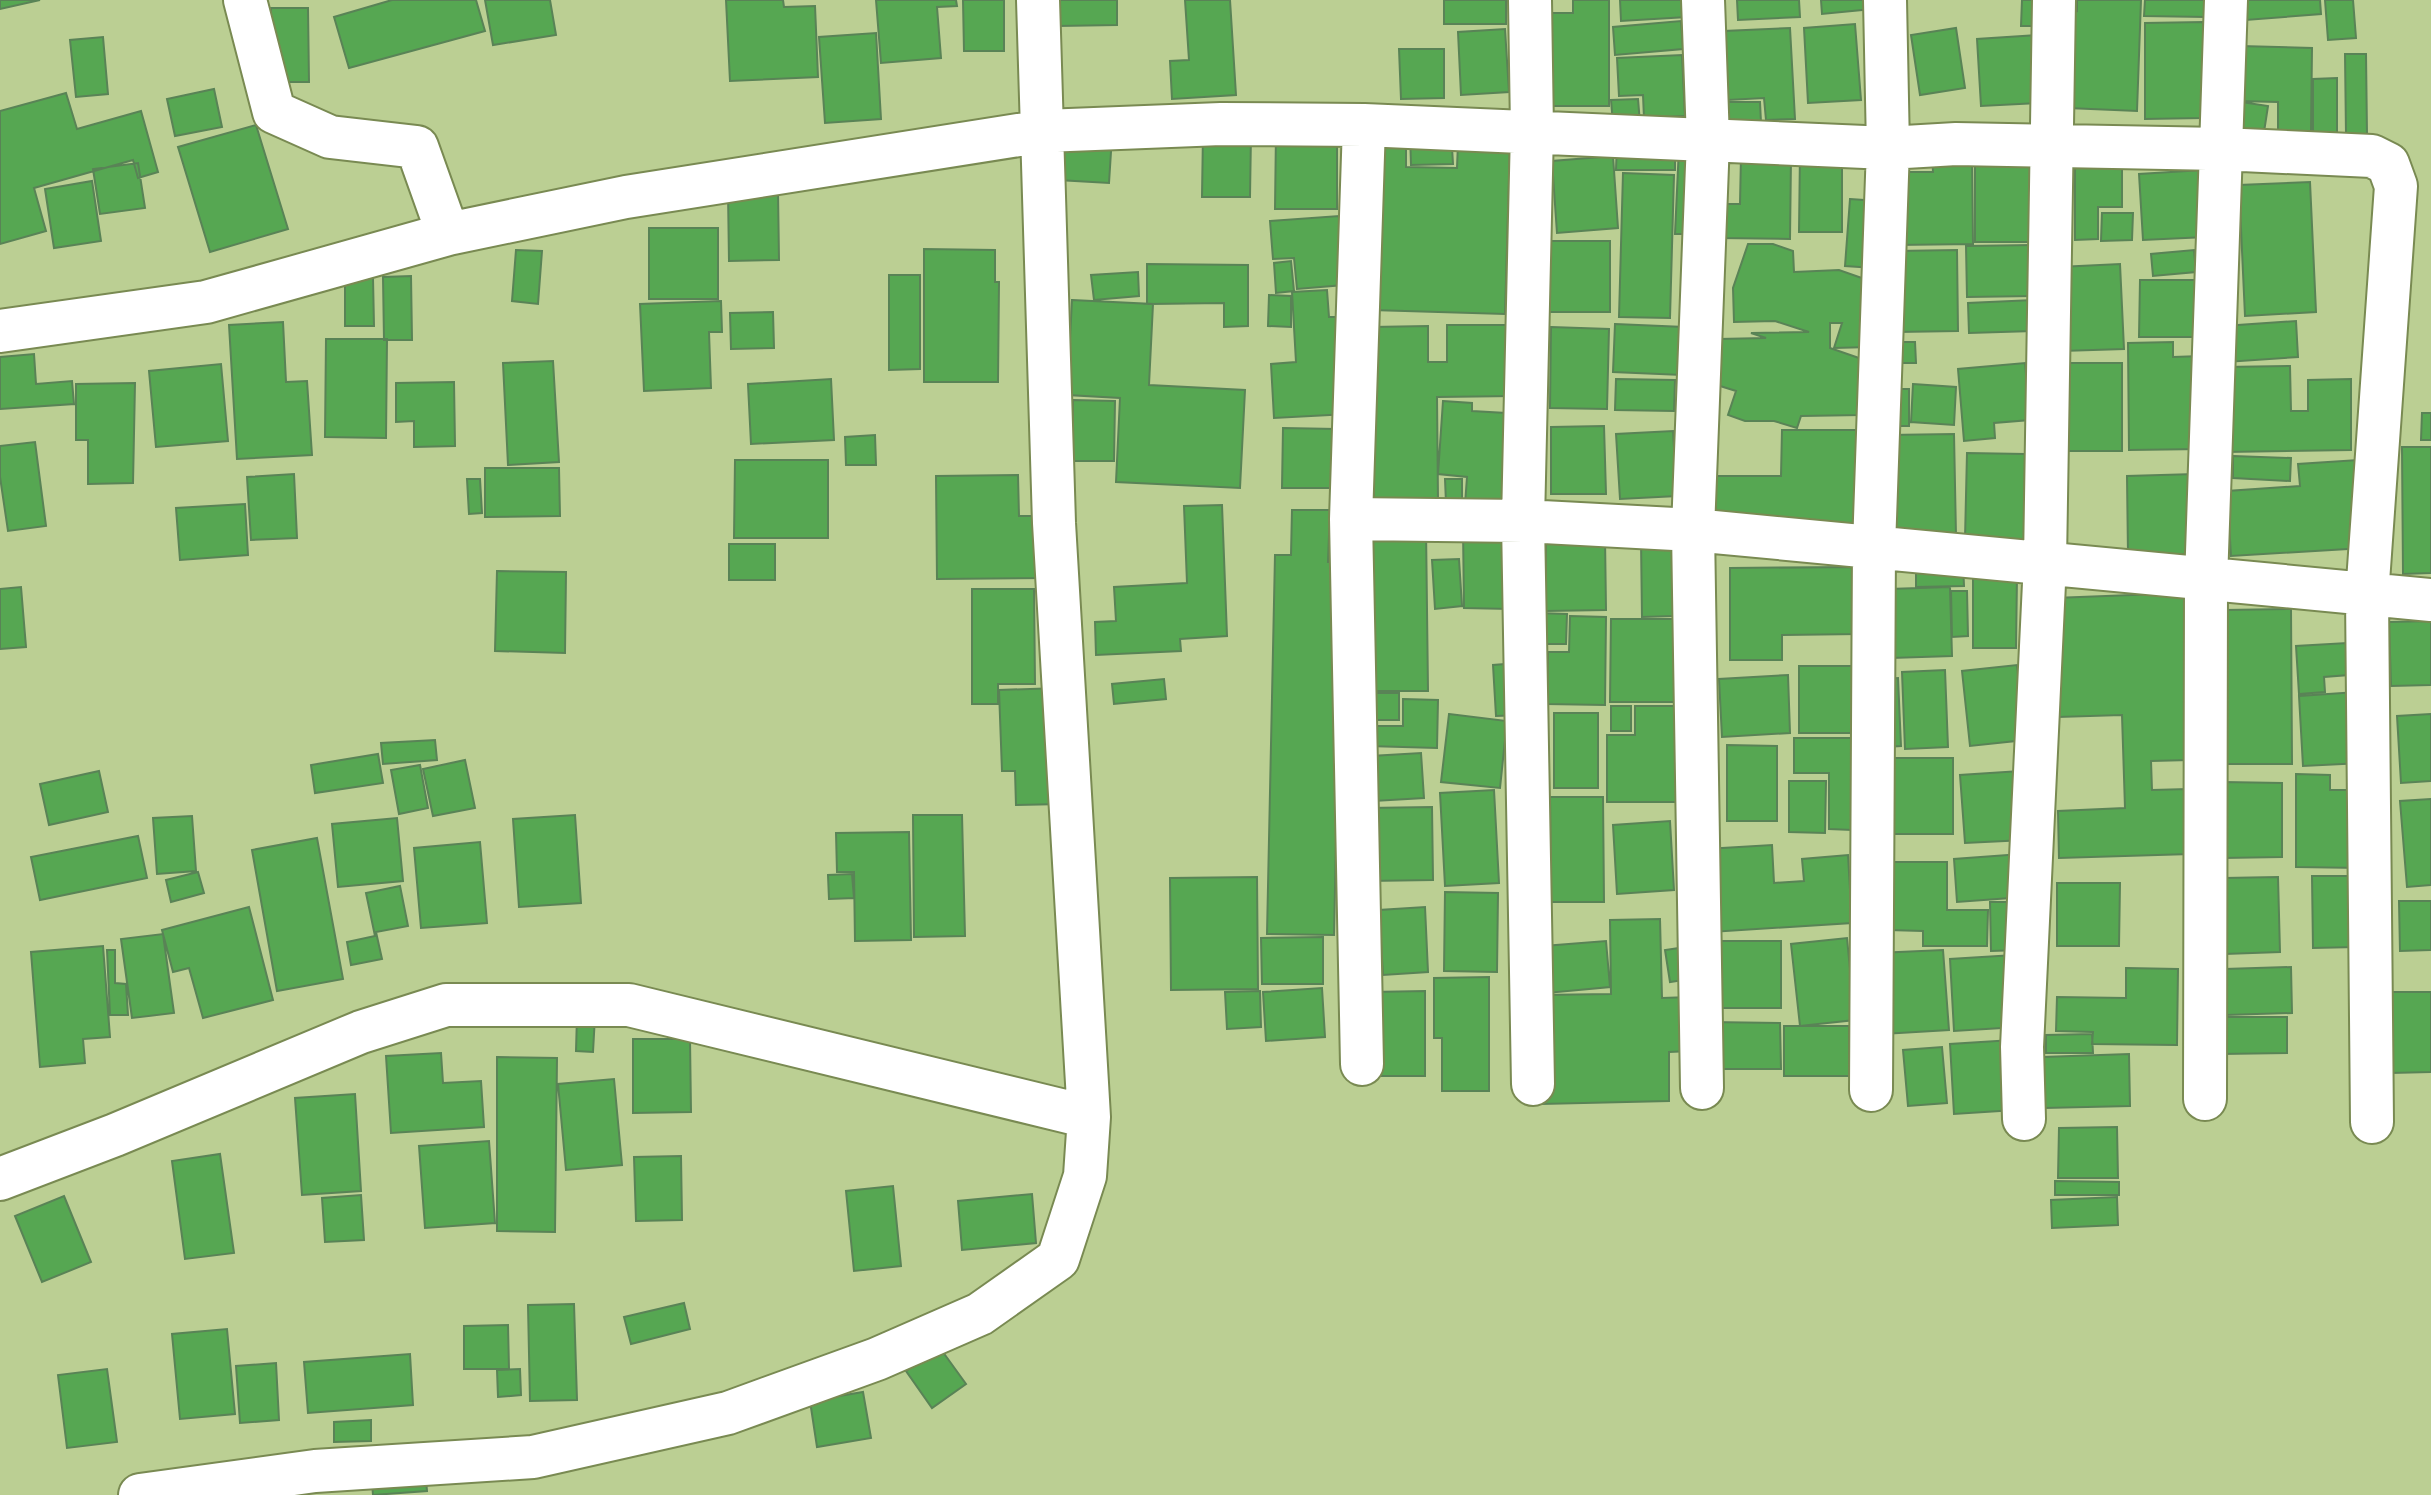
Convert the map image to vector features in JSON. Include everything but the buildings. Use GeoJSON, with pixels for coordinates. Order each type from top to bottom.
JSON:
{"type":"FeatureCollection","features":[{"type":"Feature","properties":{"kind":"street"},"geometry":{"type":"LineString","coordinates":[[245,0],[274,112],[330,137],[417,147],[448,234]]}},
{"type":"Feature","properties":{"kind":"street"},"geometry":{"type":"LineString","coordinates":[[140,1495],[315,1471],[533,1457],[728,1413],[877,1359],[980,1314],[1058,1259],[1085,1176],[1089,1117],[1054,523],[1038,0]]}},
{"type":"Feature","properties":{"kind":"street"},"geometry":{"type":"LineString","coordinates":[[1530,0],[1532,130],[1523,521],[1533,1084]]}},
{"type":"Feature","properties":{"kind":"street"},"geometry":{"type":"LineString","coordinates":[[1702,1088],[1693,530],[1708,140],[1703,0]]}},
{"type":"Feature","properties":{"kind":"street"},"geometry":{"type":"LineString","coordinates":[[1871,1090],[1874,547],[1888,148],[1885,0]]}},
{"type":"Feature","properties":{"kind":"street"},"geometry":{"type":"LineString","coordinates":[[2024,1119],[2022,1047],[2045,562],[2054,0]]}},
{"type":"Feature","properties":{"kind":"street"},"geometry":{"type":"LineString","coordinates":[[2205,1099],[2206,581],[2226,0]]}},
{"type":"Feature","properties":{"kind":"street"},"geometry":{"type":"LineString","coordinates":[[0,331],[218,299],[448,234],[626,197],[1044,131],[1221,124],[1364,125],[1888,148],[1956,144],[2221,149],[2372,156],[2388,164],[2396,186],[2367,596],[2372,1122]]}},
{"type":"Feature","properties":{"kind":"street"},"geometry":{"type":"LineString","coordinates":[[1362,1064],[1351,519],[1364,125]]}},
{"type":"Feature","properties":{"kind":"street"},"geometry":{"type":"LineString","coordinates":[[1351,519],[1523,521],[1693,530],[2431,600]]}},
{"type":"Feature","properties":{"kind":"street"},"geometry":{"type":"LineString","coordinates":[[0,1179],[115,1135],[361,1032],[446,1005],[629,1005],[1089,1117]]}}]}
